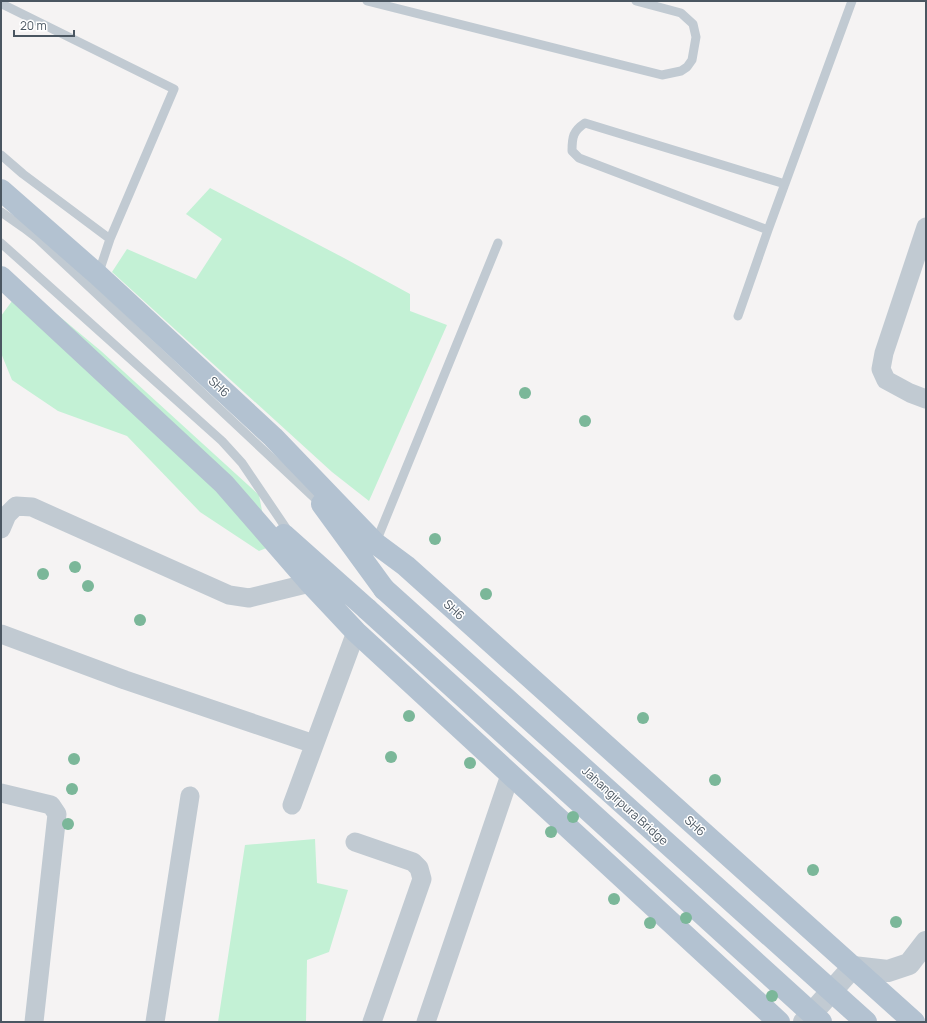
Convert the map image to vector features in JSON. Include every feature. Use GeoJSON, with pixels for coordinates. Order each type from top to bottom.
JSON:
{"type":"FeatureCollection","features":[{"type":"Feature","properties":{"kind":"main road","name":"SH6"},"geometry":{"type":"LineString","coordinates":[[1,190],[98,275],[273,437],[375,543],[411,572],[914,1022]]}},
{"type":"Feature","properties":{"kind":"main road"},"geometry":{"type":"LineString","coordinates":[[1,277],[224,484],[367,608],[821,1022]]}},
{"type":"Feature","properties":{"kind":"main road","name":"Jahangirpura Bridge"},"geometry":{"type":"LineString","coordinates":[[273,437],[384,589],[866,1022]]}},
{"type":"Feature","properties":{"kind":"main road"},"geometry":{"type":"LineString","coordinates":[[224,484],[310,583],[356,632],[779,1022]]}},
{"type":"Feature","properties":{"kind":"street"},"geometry":{"type":"LineString","coordinates":[[926,227],[884,353],[881,369],[886,380],[910,394],[926,399]]}},
{"type":"Feature","properties":{"kind":"street"},"geometry":{"type":"LineString","coordinates":[[1,529],[7,515],[16,506],[32,507],[229,595],[249,598],[310,583]]}},
{"type":"Feature","properties":{"kind":"street"},"geometry":{"type":"LineString","coordinates":[[292,805],[356,632]]}},
{"type":"Feature","properties":{"kind":"street"},"geometry":{"type":"LineString","coordinates":[[1,634],[125,680],[314,744]]}},
{"type":"Feature","properties":{"kind":"street"},"geometry":{"type":"LineString","coordinates":[[426,1022],[510,775]]}},
{"type":"Feature","properties":{"kind":"street"},"geometry":{"type":"LineString","coordinates":[[1,793],[51,804],[57,814],[34,1022]]}},
{"type":"Feature","properties":{"kind":"street"},"geometry":{"type":"LineString","coordinates":[[155,1022],[190,796]]}},
{"type":"Feature","properties":{"kind":"street"},"geometry":{"type":"LineString","coordinates":[[355,842],[413,862],[419,868],[422,879],[372,1022]]}},
{"type":"Feature","properties":{"kind":"street"},"geometry":{"type":"LineString","coordinates":[[804,1022],[852,967],[888,971],[895,969],[909,964],[926,942]]}},
{"type":"Feature","properties":{"kind":"lane"},"geometry":{"type":"LineString","coordinates":[[367,1],[662,75],[681,71],[687,67],[692,60],[696,36],[693,24],[681,13],[636,1]]}},
{"type":"Feature","properties":{"kind":"lane"},"geometry":{"type":"LineString","coordinates":[[738,316],[852,1]]}},
{"type":"Feature","properties":{"kind":"lane"},"geometry":{"type":"LineString","coordinates":[[2,4],[174,89],[110,239],[98,275]]}},
{"type":"Feature","properties":{"kind":"lane"},"geometry":{"type":"LineString","coordinates":[[768,230],[579,158],[572,150],[572,139],[577,128],[585,123],[785,184]]}},
{"type":"Feature","properties":{"kind":"lane"},"geometry":{"type":"LineString","coordinates":[[1,155],[23,174],[110,239]]}},
{"type":"Feature","properties":{"kind":"lane"},"geometry":{"type":"LineString","coordinates":[[1,212],[37,238],[325,508]]}},
{"type":"Feature","properties":{"kind":"lane"},"geometry":{"type":"LineString","coordinates":[[1,243],[222,441],[242,463],[302,552]]}},
{"type":"Feature","properties":{"kind":"lane"},"geometry":{"type":"LineString","coordinates":[[375,543],[498,243]]}},
{"type":"Feature","properties":{"kind":"green space"},"geometry":{"type":"Polygon","coordinates":[[[210,188],[410,294],[410,311],[447,325],[369,501],[332,472],[112,272],[127,249],[196,279],[222,239],[186,214],[210,188]]]}},
{"type":"Feature","properties":{"kind":"green space"},"geometry":{"type":"Polygon","coordinates":[[[23,286],[101,351],[259,495],[269,547],[259,551],[200,512],[127,436],[58,411],[12,380],[1,353],[1,316],[23,286]]]}},
{"type":"Feature","properties":{"kind":"green space"},"geometry":{"type":"Polygon","coordinates":[[[315,839],[317,883],[348,890],[329,952],[307,960],[306,1022],[218,1022],[245,845],[315,839]]]}}]}
